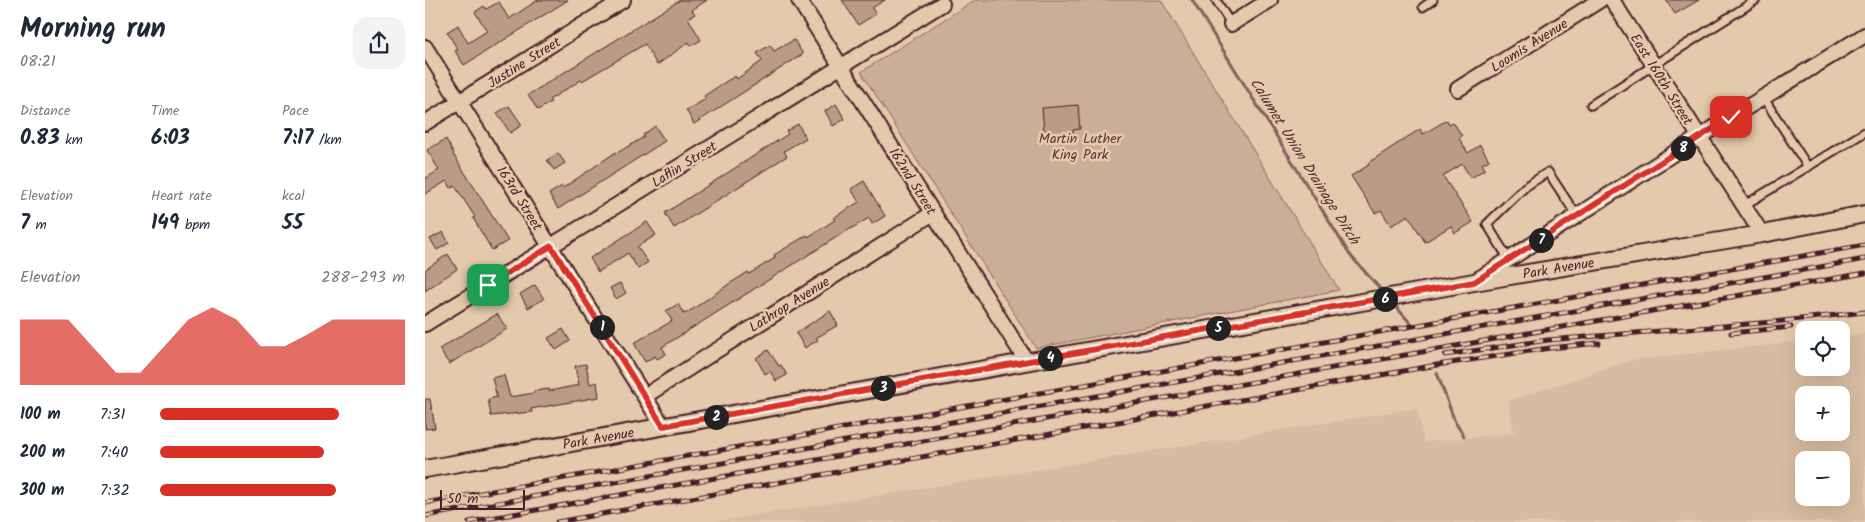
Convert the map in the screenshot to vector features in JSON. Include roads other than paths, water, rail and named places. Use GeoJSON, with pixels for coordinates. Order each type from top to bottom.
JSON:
{"type":"FeatureCollection","features":[{"type":"Feature","properties":{"kind":"street","name":"Justine Street"},"geometry":{"type":"LineString","coordinates":[[425,123],[623,0]]}},
{"type":"Feature","properties":{"kind":"street","name":"162nd Street"},"geometry":{"type":"LineString","coordinates":[[799,0],[1027,362]]}},
{"type":"Feature","properties":{"kind":"street"},"geometry":{"type":"LineString","coordinates":[[1231,24],[1270,0]]}},
{"type":"Feature","properties":{"kind":"street","name":"Loomis Avenue"},"geometry":{"type":"LineString","coordinates":[[1458,89],[1600,0]]}},
{"type":"Feature","properties":{"kind":"street","name":"East 160th Street"},"geometry":{"type":"LineString","coordinates":[[1612,0],[1762,234]]}},
{"type":"Feature","properties":{"kind":"street","name":"Laflin Street"},"geometry":{"type":"LineString","coordinates":[[425,324],[942,4]]}},
{"type":"Feature","properties":{"kind":"street"},"geometry":{"type":"LineString","coordinates":[[1474,282],[1699,137],[1865,35]]}},
{"type":"Feature","properties":{"kind":"street","name":"163rd Street"},"geometry":{"type":"LineString","coordinates":[[425,47],[663,426]]}},
{"type":"Feature","properties":{"kind":"street","name":"Lathrop Avenue"},"geometry":{"type":"LineString","coordinates":[[645,396],[933,213]]}},
{"type":"Feature","properties":{"kind":"street","name":"Park Avenue"},"geometry":{"type":"LineString","coordinates":[[425,469],[1474,282],[1762,234],[1865,214]]}},
{"type":"Feature","properties":{"kind":"lane"},"geometry":{"type":"LineString","coordinates":[[1216,0],[1231,24]]}},
{"type":"Feature","properties":{"kind":"lane"},"geometry":{"type":"LineString","coordinates":[[1423,7],[1433,0]]}},
{"type":"Feature","properties":{"kind":"lane"},"geometry":{"type":"LineString","coordinates":[[1591,105],[1756,0]]}},
{"type":"Feature","properties":{"kind":"lane"},"geometry":{"type":"LineString","coordinates":[[1763,97],[1808,167]]}},
{"type":"Feature","properties":{"kind":"lane"},"geometry":{"type":"LineString","coordinates":[[1743,206],[1865,132]]}},
{"type":"Feature","properties":{"kind":"lane"},"geometry":{"type":"LineString","coordinates":[[1509,260],[1487,224],[1525,187],[1548,172],[1577,216]]}},
{"type":"Feature","properties":{"kind":"waterway","name":"Calumet Union Drainage Ditch"},"geometry":{"type":"LineString","coordinates":[[1192,0],[1350,255],[1383,292]]}},
{"type":"Feature","properties":{"kind":"waterway","name":"Calumet Union Drainage Ditch"},"geometry":{"type":"LineString","coordinates":[[1392,302],[1411,324]]}},
{"type":"Feature","properties":{"kind":"waterway","name":"Calumet Union Drainage Ditch"},"geometry":{"type":"LineString","coordinates":[[1437,373],[1455,422],[1464,436]]}},
{"type":"Feature","properties":{"kind":"railway"},"geometry":{"type":"LineString","coordinates":[[425,503],[1865,245]]}},
{"type":"Feature","properties":{"kind":"railway"},"geometry":{"type":"LineString","coordinates":[[425,516],[1865,259]]}},
{"type":"Feature","properties":{"kind":"railway"},"geometry":{"type":"LineString","coordinates":[[469,522],[1865,273]]}},
{"type":"Feature","properties":{"kind":"railway"},"geometry":{"type":"LineString","coordinates":[[1445,355],[1548,340],[1773,322],[1865,312]]}},
{"type":"Feature","properties":{"kind":"railway"},"geometry":{"type":"LineString","coordinates":[[1731,333],[1791,327]]}},
{"type":"Feature","properties":{"kind":"railway"},"geometry":{"type":"LineString","coordinates":[[557,522],[1437,365],[1550,348],[1599,343]]}},
{"type":"Feature","properties":{"kind":"park label","name":"Martin Luther King Park"},"geometry":{"type":"Point","coordinates":[1080,146]}}]}
